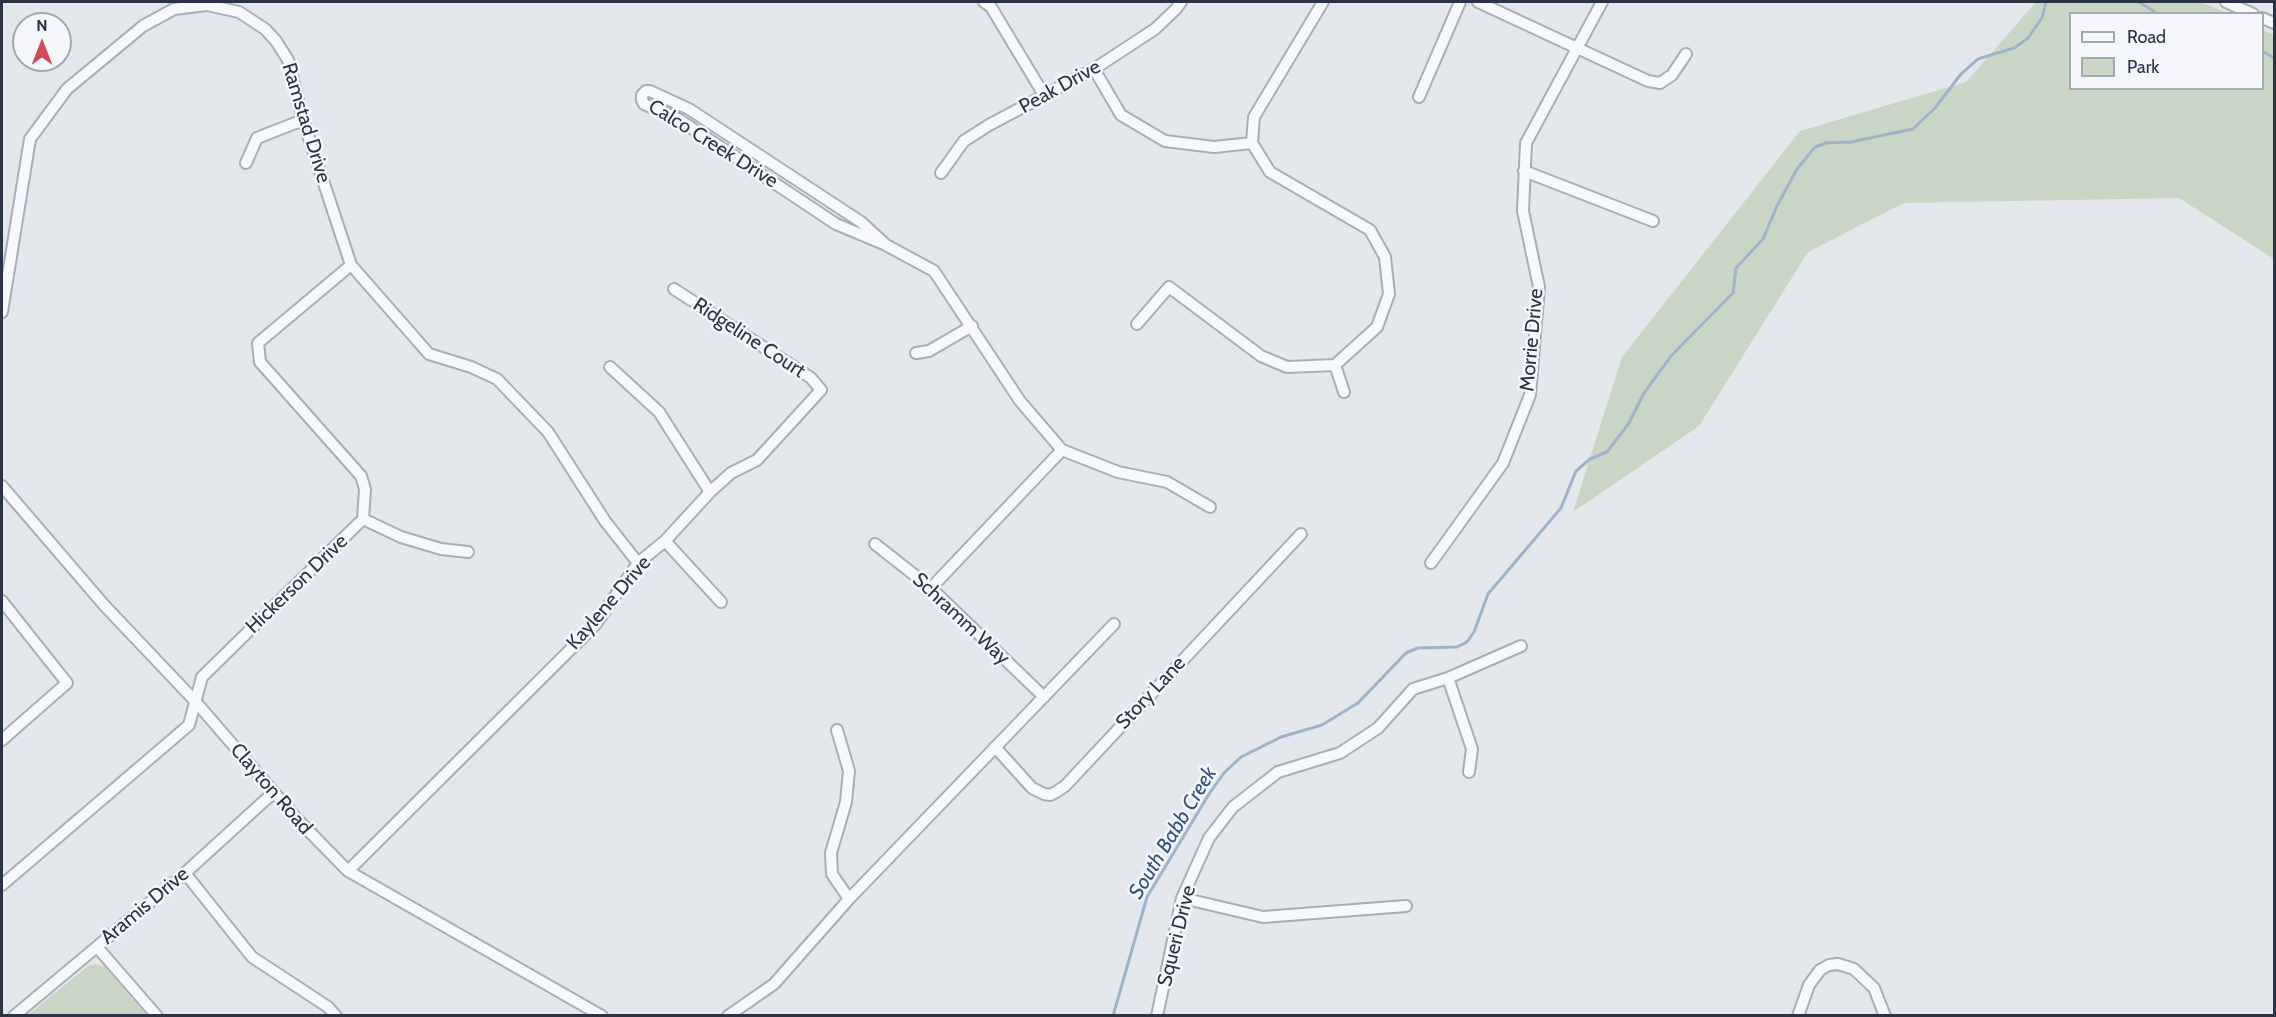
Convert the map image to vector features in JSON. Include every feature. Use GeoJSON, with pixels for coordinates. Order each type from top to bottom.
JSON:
{"type":"FeatureCollection","features":[{"type":"Feature","properties":{"kind":"street"},"geometry":{"type":"LineString","coordinates":[[984,2],[991,7],[1044,95]]}},
{"type":"Feature","properties":{"kind":"street","name":"Peak Drive"},"geometry":{"type":"LineString","coordinates":[[941,173],[964,141],[1094,69],[1155,29],[1181,2]]}},
{"type":"Feature","properties":{"kind":"street"},"geometry":{"type":"LineString","coordinates":[[1137,324],[1168,287],[1261,356],[1287,367],[1335,364],[1377,327],[1389,294],[1385,257],[1370,230],[1270,172],[1252,143],[1254,117],[1323,2]]}},
{"type":"Feature","properties":{"kind":"street"},"geometry":{"type":"LineString","coordinates":[[1419,97],[1460,2]]}},
{"type":"Feature","properties":{"kind":"street"},"geometry":{"type":"LineString","coordinates":[[1478,2],[1648,81],[1660,83],[1672,75],[1686,54]]}},
{"type":"Feature","properties":{"kind":"street","name":"Morrie Drive"},"geometry":{"type":"LineString","coordinates":[[1431,563],[1503,463],[1530,395],[1539,287],[1522,211],[1526,142],[1602,2]]}},
{"type":"Feature","properties":{"kind":"street"},"geometry":{"type":"LineString","coordinates":[[2226,2],[2248,12]]}},
{"type":"Feature","properties":{"kind":"street","name":"Ramstad Drive"},"geometry":{"type":"LineString","coordinates":[[2,312],[30,139],[67,89],[154,19],[174,9],[186,4],[224,7],[239,12],[265,29],[276,40],[288,60],[303,120],[351,265],[429,354],[471,367],[497,379],[548,432],[605,521],[638,563]]}},
{"type":"Feature","properties":{"kind":"street"},"geometry":{"type":"LineString","coordinates":[[1094,69],[1121,115],[1165,141],[1214,147],[1252,143]]}},
{"type":"Feature","properties":{"kind":"street","name":"Calco Creek Drive"},"geometry":{"type":"LineString","coordinates":[[886,245],[861,222],[689,109],[650,91],[642,95],[645,104],[678,119],[836,224],[886,245],[934,271],[1020,401],[1062,450],[1118,472],[1167,482],[1210,507]]}},
{"type":"Feature","properties":{"kind":"street"},"geometry":{"type":"LineString","coordinates":[[246,163],[257,138],[303,120]]}},
{"type":"Feature","properties":{"kind":"street"},"geometry":{"type":"LineString","coordinates":[[1524,171],[1653,221]]}},
{"type":"Feature","properties":{"kind":"street","name":"Hickerson Drive"},"geometry":{"type":"LineString","coordinates":[[2,885],[189,725],[202,676],[363,519],[365,489],[361,476],[260,362],[258,343],[351,265]]}},
{"type":"Feature","properties":{"kind":"street","name":"Ridgeline Court"},"geometry":{"type":"LineString","coordinates":[[674,289],[811,378],[821,390]]}},
{"type":"Feature","properties":{"kind":"street"},"geometry":{"type":"LineString","coordinates":[[916,353],[929,351],[972,326]]}},
{"type":"Feature","properties":{"kind":"street"},"geometry":{"type":"LineString","coordinates":[[1335,364],[1344,392]]}},
{"type":"Feature","properties":{"kind":"street"},"geometry":{"type":"LineString","coordinates":[[610,367],[659,412],[710,492]]}},
{"type":"Feature","properties":{"kind":"street","name":"Kaylene Drive"},"geometry":{"type":"LineString","coordinates":[[348,872],[595,625],[638,563],[665,541],[710,492],[731,473],[757,460],[821,390]]}},
{"type":"Feature","properties":{"kind":"street"},"geometry":{"type":"LineString","coordinates":[[931,588],[1062,450]]}},
{"type":"Feature","properties":{"kind":"street","name":"Clayton Road"},"geometry":{"type":"LineString","coordinates":[[2,486],[117,619],[195,701],[273,793],[348,872],[602,1016]]}},
{"type":"Feature","properties":{"kind":"street"},"geometry":{"type":"LineString","coordinates":[[363,519],[401,537],[441,549],[468,552]]}},
{"type":"Feature","properties":{"kind":"street","name":"Story Lane"},"geometry":{"type":"LineString","coordinates":[[995,747],[1032,788],[1050,795],[1065,786],[1301,534]]}},
{"type":"Feature","properties":{"kind":"street"},"geometry":{"type":"LineString","coordinates":[[665,541],[721,602]]}},
{"type":"Feature","properties":{"kind":"street","name":"Schramm Way"},"geometry":{"type":"LineString","coordinates":[[875,544],[931,588],[1044,697]]}},
{"type":"Feature","properties":{"kind":"street"},"geometry":{"type":"LineString","coordinates":[[2,602],[67,683],[2,740]]}},
{"type":"Feature","properties":{"kind":"street"},"geometry":{"type":"LineString","coordinates":[[728,1016],[774,984],[849,899],[1114,624]]}},
{"type":"Feature","properties":{"kind":"street","name":"Squeri Drive"},"geometry":{"type":"LineString","coordinates":[[1157,1016],[1182,898],[1209,838],[1233,807],[1278,772],[1340,753],[1378,728],[1413,690],[1448,678],[1521,646]]}},
{"type":"Feature","properties":{"kind":"street"},"geometry":{"type":"LineString","coordinates":[[1448,678],[1472,749],[1469,772]]}},
{"type":"Feature","properties":{"kind":"street"},"geometry":{"type":"LineString","coordinates":[[837,730],[849,771],[846,802],[831,853],[832,874],[849,899]]}},
{"type":"Feature","properties":{"kind":"street","name":"Aramis Drive"},"geometry":{"type":"LineString","coordinates":[[14,1016],[185,873],[273,793]]}},
{"type":"Feature","properties":{"kind":"street"},"geometry":{"type":"LineString","coordinates":[[185,873],[252,957],[328,1007],[336,1016]]}},
{"type":"Feature","properties":{"kind":"street"},"geometry":{"type":"LineString","coordinates":[[1182,898],[1263,917],[1406,906]]}},
{"type":"Feature","properties":{"kind":"street"},"geometry":{"type":"LineString","coordinates":[[97,947],[157,1016]]}},
{"type":"Feature","properties":{"kind":"street"},"geometry":{"type":"LineString","coordinates":[[1798,1016],[1809,985],[1820,970],[1829,965],[1838,964],[1854,969],[1874,988],[1886,1016]]}},
{"type":"Feature","properties":{"kind":"green space"},"geometry":{"type":"Polygon","coordinates":[[[2036,2],[2201,2],[2225,12],[2069,12],[2069,90],[2264,90],[2264,30],[2274,35],[2274,259],[2179,198],[1904,203],[1808,252],[1699,426],[1573,512],[1622,357],[1800,131],[1966,82],[2036,2]]]}},
{"type":"Feature","properties":{"kind":"green space"},"geometry":{"type":"Polygon","coordinates":[[[95,964],[105,967],[146,1015],[28,1015],[88,966],[95,964]]]}},
{"type":"Feature","properties":{"kind":"waterway","name":"South Babb Creek"},"geometry":{"type":"LineString","coordinates":[[1113,1016],[1147,897],[1224,773],[1241,757],[1281,737],[1322,725],[1358,703],[1406,653],[1418,648],[1457,647],[1467,642],[1474,632],[1488,594],[1561,508],[1576,471],[1590,459],[1607,452],[1629,423],[1644,393],[1671,356],[1733,293],[1736,268],[1763,239],[1777,206],[1797,169],[1815,147],[1826,143],[1851,142],[1913,129],[1935,108],[1961,74],[1978,59],[2014,48],[2028,38],[2042,18],[2046,2]]}},
{"type":"Feature","properties":{"kind":"waterway","name":"South Babb Creek"},"geometry":{"type":"LineString","coordinates":[[2139,2],[2155,12]]}},
{"type":"Feature","properties":{"kind":"waterway","name":"South Babb Creek"},"geometry":{"type":"LineString","coordinates":[[2264,52],[2274,58]]}}]}
